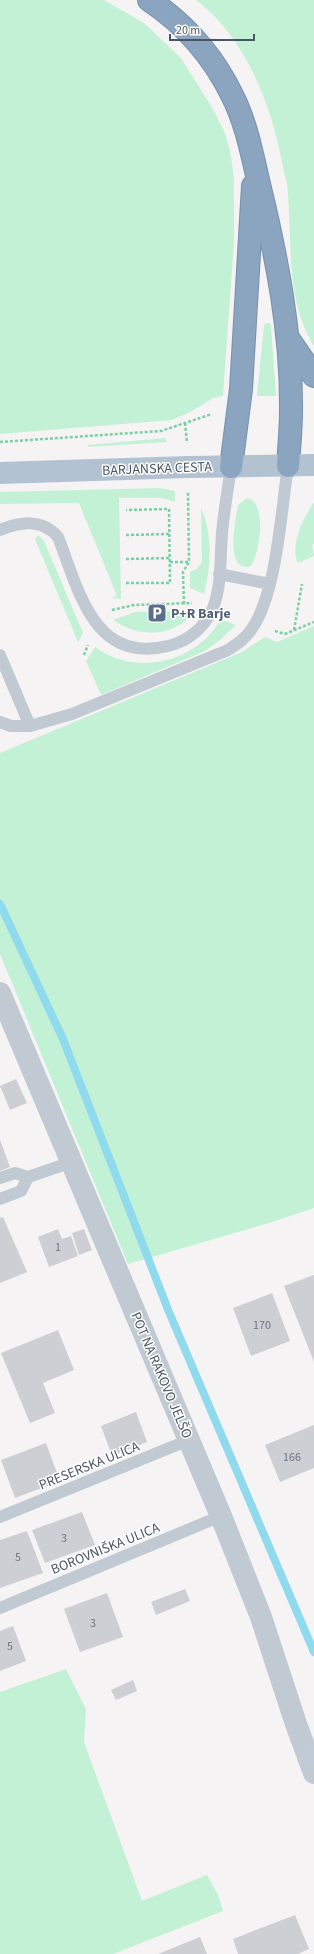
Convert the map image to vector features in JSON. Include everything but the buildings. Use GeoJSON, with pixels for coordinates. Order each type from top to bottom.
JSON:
{"type":"FeatureCollection","features":[{"type":"Feature","properties":{"kind":"highway"},"geometry":{"type":"LineString","coordinates":[[149,0],[187,30],[214,63],[232,95],[239,112],[254,163],[277,266],[287,336],[291,412],[288,466]]}},
{"type":"Feature","properties":{"kind":"highway"},"geometry":{"type":"LineString","coordinates":[[231,466],[241,389],[254,163]]}},
{"type":"Feature","properties":{"kind":"highway"},"geometry":{"type":"LineString","coordinates":[[287,336],[314,376]]}},
{"type":"Feature","properties":{"kind":"main road","name":"BARJANSKA CESTA"},"geometry":{"type":"LineString","coordinates":[[0,473],[314,465]]}},
{"type":"Feature","properties":{"kind":"street","name":"POT NA RAKOVO JELŠO"},"geometry":{"type":"LineString","coordinates":[[0,993],[221,1516],[261,1617],[312,1762]]}},
{"type":"Feature","properties":{"kind":"lane"},"geometry":{"type":"LineString","coordinates":[[0,530],[16,524],[30,523],[51,529],[58,537],[86,610],[98,627],[110,637],[133,647],[146,649],[160,648],[183,641],[208,618],[213,607],[216,598],[222,531],[231,466]]}},
{"type":"Feature","properties":{"kind":"lane"},"geometry":{"type":"LineString","coordinates":[[0,722],[11,726],[30,726],[72,714],[228,650],[244,639],[251,631],[261,613],[270,584],[288,466]]}},
{"type":"Feature","properties":{"kind":"lane"},"geometry":{"type":"LineString","coordinates":[[219,574],[270,584]]}},
{"type":"Feature","properties":{"kind":"lane"},"geometry":{"type":"LineString","coordinates":[[0,655],[30,726]]}},
{"type":"Feature","properties":{"kind":"lane"},"geometry":{"type":"LineString","coordinates":[[0,1178],[15,1173],[28,1177],[72,1162]]}},
{"type":"Feature","properties":{"kind":"lane"},"geometry":{"type":"LineString","coordinates":[[0,1199],[21,1191],[28,1177]]}},
{"type":"Feature","properties":{"kind":"lane","name":"PRESERSKA ULICA"},"geometry":{"type":"LineString","coordinates":[[0,1517],[189,1440]]}},
{"type":"Feature","properties":{"kind":"lane","name":"BOROVNIŠKA ULICA"},"geometry":{"type":"LineString","coordinates":[[0,1608],[221,1516]]}},
{"type":"Feature","properties":{"kind":"path"},"geometry":{"type":"LineString","coordinates":[[0,442],[161,430],[203,416],[219,414]]}},
{"type":"Feature","properties":{"kind":"path"},"geometry":{"type":"LineString","coordinates":[[184,604],[183,572],[189,562],[188,497]]}},
{"type":"Feature","properties":{"kind":"path"},"geometry":{"type":"LineString","coordinates":[[126,510],[169,509],[170,558],[170,582],[126,583]]}},
{"type":"Feature","properties":{"kind":"path"},"geometry":{"type":"LineString","coordinates":[[126,535],[169,534]]}},
{"type":"Feature","properties":{"kind":"path"},"geometry":{"type":"LineString","coordinates":[[126,559],[170,558]]}},
{"type":"Feature","properties":{"kind":"path"},"geometry":{"type":"LineString","coordinates":[[170,562],[189,562]]}},
{"type":"Feature","properties":{"kind":"path"},"geometry":{"type":"LineString","coordinates":[[294,630],[302,584]]}},
{"type":"Feature","properties":{"kind":"path"},"geometry":{"type":"LineString","coordinates":[[109,612],[134,605],[195,603]]}},
{"type":"Feature","properties":{"kind":"path"},"geometry":{"type":"LineString","coordinates":[[272,630],[285,634],[314,622]]}},
{"type":"Feature","properties":{"kind":"path"},"geometry":{"type":"LineString","coordinates":[[84,655],[90,640]]}},
{"type":"Feature","properties":{"kind":"green space"},"geometry":{"type":"Polygon","coordinates":[[[0,0],[104,0],[144,23],[181,58],[213,109],[225,133],[230,151],[234,179],[234,242],[223,396],[213,398],[192,411],[172,420],[0,434],[0,0]]]}},
{"type":"Feature","properties":{"kind":"green space"},"geometry":{"type":"Polygon","coordinates":[[[196,0],[314,0],[314,346],[305,329],[295,292],[292,273],[287,187],[271,117],[263,94],[242,52],[214,15],[196,0]]]}},
{"type":"Feature","properties":{"kind":"green space"},"geometry":{"type":"Polygon","coordinates":[[[266,323],[270,323],[271,326],[276,396],[257,396],[264,325],[266,323]]]}},
{"type":"Feature","properties":{"kind":"green space"},"geometry":{"type":"Polygon","coordinates":[[[165,438],[167,442],[88,447],[88,445],[165,438]]]}},
{"type":"Feature","properties":{"kind":"green space"},"geometry":{"type":"Polygon","coordinates":[[[160,488],[175,491],[175,502],[163,498],[119,498],[121,599],[112,598],[117,596],[79,503],[0,504],[0,492],[160,488]]]}},
{"type":"Feature","properties":{"kind":"green space"},"geometry":{"type":"Polygon","coordinates":[[[247,498],[254,501],[258,509],[260,519],[259,542],[253,562],[249,567],[241,566],[236,560],[233,542],[238,505],[247,498]]]}},
{"type":"Feature","properties":{"kind":"green space"},"geometry":{"type":"Polygon","coordinates":[[[314,502],[314,544],[312,545],[314,556],[298,563],[295,548],[296,540],[302,523],[314,502]]]}},
{"type":"Feature","properties":{"kind":"green space"},"geometry":{"type":"Polygon","coordinates":[[[201,508],[208,529],[210,551],[204,594],[190,588],[190,572],[198,568],[202,561],[201,508]]]}},
{"type":"Feature","properties":{"kind":"green space"},"geometry":{"type":"Polygon","coordinates":[[[39,536],[44,541],[83,633],[78,642],[35,539],[39,536]]]}},
{"type":"Feature","properties":{"kind":"green space"},"geometry":{"type":"Polygon","coordinates":[[[195,611],[187,620],[177,626],[156,632],[134,630],[113,620],[135,612],[195,611]]]}},
{"type":"Feature","properties":{"kind":"green space"},"geometry":{"type":"Polygon","coordinates":[[[221,619],[236,625],[220,640],[205,651],[101,695],[86,661],[95,647],[111,656],[128,661],[146,663],[164,661],[181,655],[197,646],[210,634],[221,619]]]}},
{"type":"Feature","properties":{"kind":"green space"},"geometry":{"type":"Polygon","coordinates":[[[314,626],[314,1208],[269,1223],[128,1264],[0,954],[0,753],[242,652],[265,637],[277,642],[314,626]]]}},
{"type":"Feature","properties":{"kind":"green space"},"geometry":{"type":"Polygon","coordinates":[[[66,1669],[86,1709],[84,1742],[142,1901],[207,1875],[218,1895],[223,1911],[113,1954],[0,1954],[0,1692],[66,1669]]]}},
{"type":"Feature","properties":{"kind":"waterway"},"geometry":{"type":"LineString","coordinates":[[0,904],[63,1039],[169,1312],[314,1652]]}},
{"type":"Feature","properties":{"kind":"place","name":"P+R Barje"},"geometry":{"type":"Point","coordinates":[157,613]}}]}
